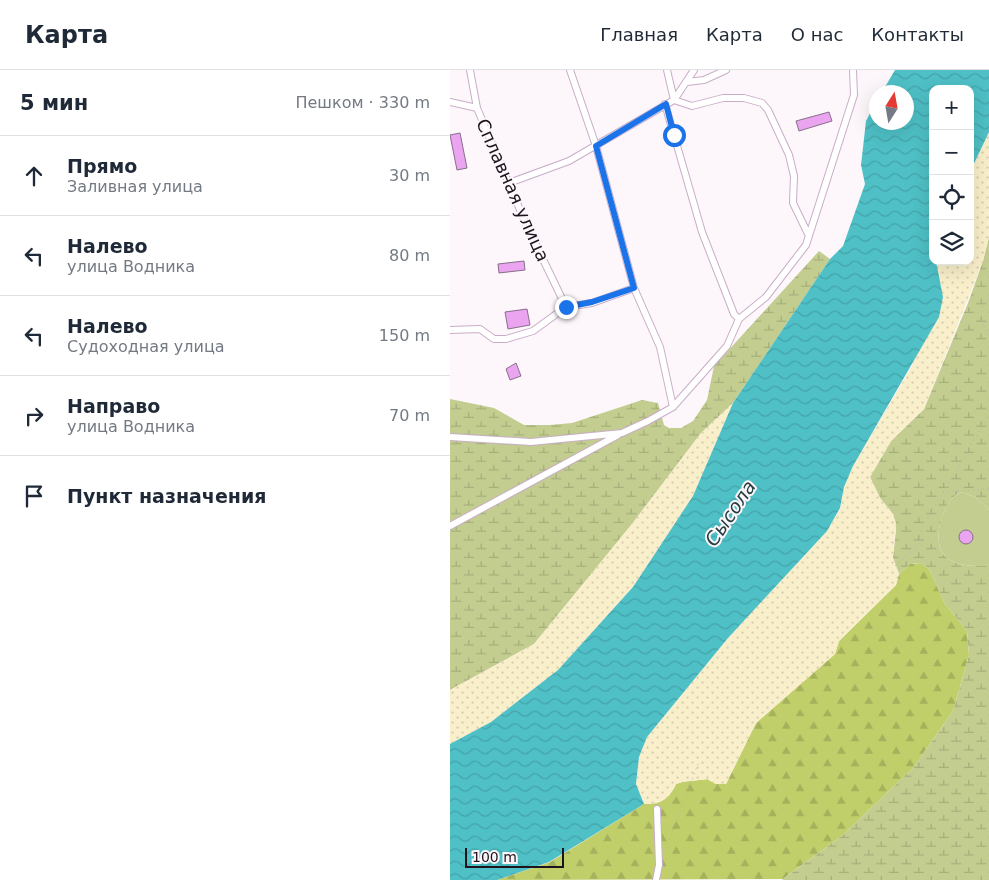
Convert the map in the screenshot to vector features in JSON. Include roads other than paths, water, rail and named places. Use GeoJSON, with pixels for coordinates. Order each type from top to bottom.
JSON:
{"type":"FeatureCollection","features":[{"type":"Feature","properties":{"kind":"street","name":"Сплавная улица"},"geometry":{"type":"LineString","coordinates":[[470,70],[477,108],[526,224],[566,307]]}},
{"type":"Feature","properties":{"kind":"street"},"geometry":{"type":"LineString","coordinates":[[570,70],[596,146],[634,288],[660,347],[667,371],[666,384],[673,407]]}},
{"type":"Feature","properties":{"kind":"street"},"geometry":{"type":"LineString","coordinates":[[667,70],[674,100]]}},
{"type":"Feature","properties":{"kind":"street"},"geometry":{"type":"LineString","coordinates":[[509,183],[569,162],[674,100],[694,70]]}},
{"type":"Feature","properties":{"kind":"street"},"geometry":{"type":"LineString","coordinates":[[687,82],[704,80],[726,70]]}},
{"type":"Feature","properties":{"kind":"street"},"geometry":{"type":"LineString","coordinates":[[450,526],[673,407],[727,346],[739,319],[766,297],[806,245],[854,95],[853,70]]}},
{"type":"Feature","properties":{"kind":"street"},"geometry":{"type":"LineString","coordinates":[[674,100],[692,106],[723,98],[744,98],[762,103],[768,110],[789,154],[794,176],[792,193],[794,203],[808,234]]}},
{"type":"Feature","properties":{"kind":"street"},"geometry":{"type":"LineString","coordinates":[[450,102],[477,108]]}},
{"type":"Feature","properties":{"kind":"street"},"geometry":{"type":"LineString","coordinates":[[666,104],[702,232],[734,314],[739,319]]}},
{"type":"Feature","properties":{"kind":"street"},"geometry":{"type":"LineString","coordinates":[[450,330],[480,329],[494,339],[506,339],[533,331],[566,307],[592,302],[634,288]]}},
{"type":"Feature","properties":{"kind":"street"},"geometry":{"type":"LineString","coordinates":[[450,437],[531,442],[622,433]]}},
{"type":"Feature","properties":{"kind":"street"},"geometry":{"type":"LineString","coordinates":[[656,880],[659,865],[658,809]]}},
{"type":"Feature","properties":{"kind":"water","name":"Сысола"},"geometry":{"type":"Polygon","coordinates":[[[895,70],[989,70],[989,132],[974,164],[974,85],[929,85],[929,265],[937,265],[943,297],[939,317],[853,466],[844,487],[840,508],[827,531],[728,638],[647,737],[639,757],[636,784],[644,804],[549,862],[497,880],[450,880],[450,744],[491,722],[558,670],[633,587],[693,496],[733,403],[830,259],[843,246],[865,184],[861,165],[866,121],[869,115],[869,130],[914,130],[914,85],[886,85],[895,70]]]}}]}
